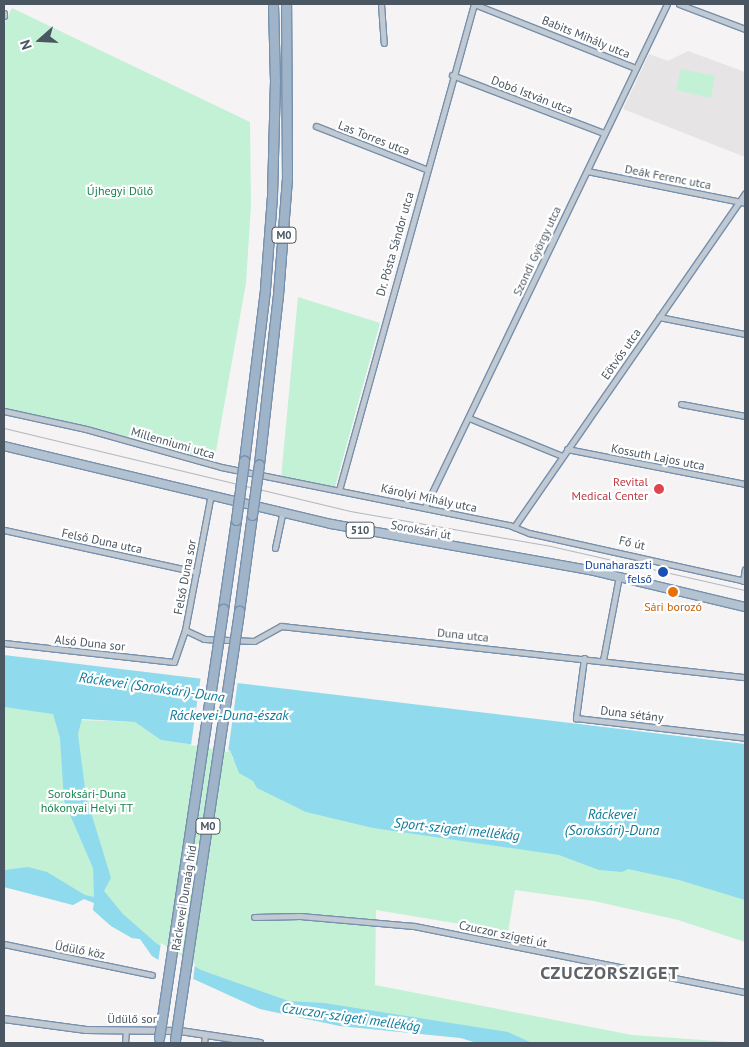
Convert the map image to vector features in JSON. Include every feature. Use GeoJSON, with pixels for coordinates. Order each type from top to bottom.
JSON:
{"type":"FeatureCollection","features":[{"type":"Feature","properties":{"kind":"highway","name":"Ráckevei Dunaág híd"},"geometry":{"type":"LineString","coordinates":[[159,1040],[236,520],[264,298],[272,195],[275,80],[273,4]]}},
{"type":"Feature","properties":{"kind":"highway","name":"Ráckevei Dunaág híd"},"geometry":{"type":"LineString","coordinates":[[175,1042],[239,611],[259,464],[276,315],[287,179],[286,4]]}},
{"type":"Feature","properties":{"kind":"main road","name":"Soroksári út"},"geometry":{"type":"LineString","coordinates":[[4,446],[379,534],[619,576],[745,609]]}},
{"type":"Feature","properties":{"kind":"street"},"geometry":{"type":"LineString","coordinates":[[381,4],[384,42]]}},
{"type":"Feature","properties":{"kind":"street","name":"Babits Mihály utca"},"geometry":{"type":"LineString","coordinates":[[474,4],[636,68]]}},
{"type":"Feature","properties":{"kind":"street","name":"Dr. Pósta Sándor utca"},"geometry":{"type":"LineString","coordinates":[[339,490],[452,75],[474,4]]}},
{"type":"Feature","properties":{"kind":"street","name":"Szondi György utca"},"geometry":{"type":"LineString","coordinates":[[425,507],[667,4]]}},
{"type":"Feature","properties":{"kind":"street"},"geometry":{"type":"LineString","coordinates":[[679,4],[745,29]]}},
{"type":"Feature","properties":{"kind":"street","name":"Dobó István utca"},"geometry":{"type":"LineString","coordinates":[[452,75],[604,133]]}},
{"type":"Feature","properties":{"kind":"street","name":"Las Torres utca"},"geometry":{"type":"LineString","coordinates":[[316,126],[426,169]]}},
{"type":"Feature","properties":{"kind":"street","name":"Deák Ferenc utca"},"geometry":{"type":"LineString","coordinates":[[587,171],[743,202]]}},
{"type":"Feature","properties":{"kind":"street","name":"Eötvös utca"},"geometry":{"type":"LineString","coordinates":[[514,526],[659,317],[743,202],[745,194]]}},
{"type":"Feature","properties":{"kind":"street"},"geometry":{"type":"LineString","coordinates":[[659,317],[745,334]]}},
{"type":"Feature","properties":{"kind":"street"},"geometry":{"type":"LineString","coordinates":[[681,404],[745,416]]}},
{"type":"Feature","properties":{"kind":"street","name":"Millenniumi utca"},"geometry":{"type":"LineString","coordinates":[[4,411],[86,429],[221,467],[339,490]]}},
{"type":"Feature","properties":{"kind":"street"},"geometry":{"type":"LineString","coordinates":[[469,418],[562,456]]}},
{"type":"Feature","properties":{"kind":"street","name":"Kossuth Lajos utca"},"geometry":{"type":"LineString","coordinates":[[567,449],[745,484]]}},
{"type":"Feature","properties":{"kind":"street","name":"Károlyi Mihály utca"},"geometry":{"type":"LineString","coordinates":[[339,490],[514,526]]}},
{"type":"Feature","properties":{"kind":"street","name":"Felső Duna sor"},"geometry":{"type":"LineString","coordinates":[[174,662],[185,630],[211,494]]}},
{"type":"Feature","properties":{"kind":"street"},"geometry":{"type":"LineString","coordinates":[[275,548],[283,511]]}},
{"type":"Feature","properties":{"kind":"street","name":"Fő út"},"geometry":{"type":"LineString","coordinates":[[514,526],[529,533],[744,581]]}},
{"type":"Feature","properties":{"kind":"street","name":"Felső Duna utca"},"geometry":{"type":"LineString","coordinates":[[4,530],[196,572]]}},
{"type":"Feature","properties":{"kind":"street"},"geometry":{"type":"LineString","coordinates":[[744,581],[745,569]]}},
{"type":"Feature","properties":{"kind":"street"},"geometry":{"type":"LineString","coordinates":[[603,660],[619,576]]}},
{"type":"Feature","properties":{"kind":"street","name":"Duna utca"},"geometry":{"type":"LineString","coordinates":[[185,630],[204,639],[254,642],[281,626],[745,676]]}},
{"type":"Feature","properties":{"kind":"street","name":"Alsó Duna sor"},"geometry":{"type":"LineString","coordinates":[[4,643],[174,662]]}},
{"type":"Feature","properties":{"kind":"street","name":"Duna sétány"},"geometry":{"type":"LineString","coordinates":[[584,658],[576,718],[745,738]]}},
{"type":"Feature","properties":{"kind":"street","name":"Czuczor szigeti út"},"geometry":{"type":"LineString","coordinates":[[254,916],[300,916],[414,926],[745,992]]}},
{"type":"Feature","properties":{"kind":"street","name":"Üdülő köz"},"geometry":{"type":"LineString","coordinates":[[4,944],[152,975]]}},
{"type":"Feature","properties":{"kind":"street","name":"Üdülő sor"},"geometry":{"type":"LineString","coordinates":[[4,1019],[86,1030],[126,1030],[205,1035],[260,1043]]}},
{"type":"Feature","properties":{"kind":"street"},"geometry":{"type":"LineString","coordinates":[[125,1043],[126,1030]]}},
{"type":"Feature","properties":{"kind":"street"},"geometry":{"type":"LineString","coordinates":[[204,1043],[205,1035]]}},
{"type":"Feature","properties":{"kind":"shaded area"},"geometry":{"type":"Polygon","coordinates":[[[688,51],[745,72],[745,157],[623,109],[649,54],[668,61],[688,51]]]}},
{"type":"Feature","properties":{"kind":"green space","name":"Újhegyi Dűlő"},"geometry":{"type":"Polygon","coordinates":[[[12,8],[250,122],[251,205],[246,283],[214,462],[94,428],[4,408],[4,25],[12,8]]]}},
{"type":"Feature","properties":{"kind":"green space"},"geometry":{"type":"Polygon","coordinates":[[[681,69],[715,76],[711,98],[676,90],[681,69]]]}},
{"type":"Feature","properties":{"kind":"green space"},"geometry":{"type":"Polygon","coordinates":[[[298,297],[380,323],[335,487],[281,478],[298,297]]]}},
{"type":"Feature","properties":{"kind":"green space","name":"Soroksári-Duna hókonyai Helyi TT"},"geometry":{"type":"Polygon","coordinates":[[[4,707],[47,712],[79,720],[136,722],[161,740],[230,750],[233,759],[745,811],[745,942],[678,920],[594,901],[515,890],[508,932],[376,910],[375,985],[632,1035],[745,1043],[477,1043],[461,1038],[340,1026],[260,1009],[228,995],[152,956],[140,939],[132,938],[111,926],[93,910],[94,903],[84,899],[73,905],[4,887],[4,707]]]}},
{"type":"Feature","properties":{"kind":"water","name":"Ráckevei-Duna-észak"},"geometry":{"type":"Polygon","coordinates":[[[4,655],[745,744],[745,900],[679,880],[628,869],[622,872],[599,870],[559,855],[373,828],[306,812],[257,788],[253,781],[239,773],[230,750],[161,740],[135,722],[82,719],[78,734],[86,796],[111,878],[104,891],[123,914],[156,943],[201,970],[289,1001],[324,1003],[508,1032],[532,1043],[477,1043],[461,1038],[340,1026],[260,1009],[180,973],[152,956],[140,939],[132,938],[111,926],[93,910],[94,903],[84,899],[73,905],[4,887],[4,870],[28,867],[47,872],[85,895],[94,897],[93,868],[64,801],[60,738],[53,714],[4,707],[4,655]]]}},
{"type":"Feature","properties":{"kind":"pier"},"geometry":{"type":"Polygon","coordinates":[[[201,675],[238,680],[228,752],[191,745],[201,675]]]}},
{"type":"Feature","properties":{"kind":"pier"},"geometry":{"type":"Polygon","coordinates":[[[161,943],[195,964],[193,981],[158,962],[161,943]]]}},
{"type":"Feature","properties":{"kind":"tram line"},"geometry":{"type":"LineString","coordinates":[[4,428],[350,511],[551,546],[745,590]]}},
{"type":"Feature","properties":{"kind":"place","name":"Revital Medical Center"},"geometry":{"type":"Point","coordinates":[659,489]}},
{"type":"Feature","properties":{"kind":"place","name":"Dunaharaszti felső"},"geometry":{"type":"Point","coordinates":[663,572]}},
{"type":"Feature","properties":{"kind":"place","name":"Sári borozó"},"geometry":{"type":"Point","coordinates":[673,592]}},
{"type":"Feature","properties":{"kind":"district","name":"CZUCZORSZIGET"},"geometry":{"type":"Point","coordinates":[610,973]}},
{"type":"Feature","properties":{"kind":"water label","name":"Ráckevei (Soroksári)-Duna"},"geometry":{"type":"Point","coordinates":[152,687]}},
{"type":"Feature","properties":{"kind":"water label","name":"Ráckevei (Soroksári)-Duna"},"geometry":{"type":"Point","coordinates":[612,822]}},
{"type":"Feature","properties":{"kind":"water label","name":"Sport-szigeti mellékág"},"geometry":{"type":"Point","coordinates":[457,829]}},
{"type":"Feature","properties":{"kind":"water label","name":"Czuczor-szigeti mellékág"},"geometry":{"type":"Point","coordinates":[351,1017]}}]}
